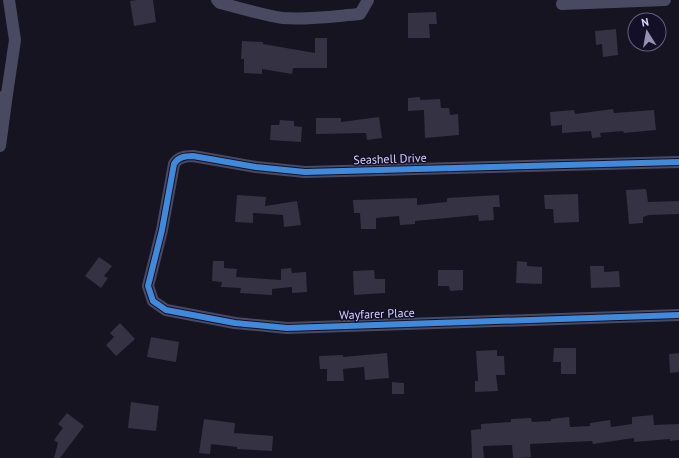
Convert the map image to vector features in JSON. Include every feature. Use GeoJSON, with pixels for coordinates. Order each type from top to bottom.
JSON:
{"type":"FeatureCollection","features":[{"type":"Feature","properties":{"kind":"street"},"geometry":{"type":"LineString","coordinates":[[0,146],[3,96],[15,40],[9,0]]}},
{"type":"Feature","properties":{"kind":"street"},"geometry":{"type":"LineString","coordinates":[[217,0],[220,3],[284,18],[360,14],[368,0]]}},
{"type":"Feature","properties":{"kind":"street"},"geometry":{"type":"LineString","coordinates":[[562,4],[665,0]]}},
{"type":"Feature","properties":{"kind":"street","name":"Seashell Drive"},"geometry":{"type":"LineString","coordinates":[[162,230],[174,164],[176,160],[183,157],[193,156],[256,167],[305,172],[679,162]]}},
{"type":"Feature","properties":{"kind":"street","name":"Wayfarer Place"},"geometry":{"type":"LineString","coordinates":[[162,230],[148,286],[153,301],[166,310],[235,323],[287,328],[679,315]]}},
{"type":"Feature","properties":{"kind":"building"},"geometry":{"type":"Polygon","coordinates":[[[153,0],[156,22],[134,26],[130,1],[153,0]]]}},
{"type":"Feature","properties":{"kind":"building"},"geometry":{"type":"Polygon","coordinates":[[[436,12],[437,24],[429,24],[430,38],[408,38],[408,13],[436,12]]]}},
{"type":"Feature","properties":{"kind":"building"},"geometry":{"type":"Polygon","coordinates":[[[616,29],[618,55],[603,57],[602,44],[596,45],[595,31],[616,29]]]}},
{"type":"Feature","properties":{"kind":"building"},"geometry":{"type":"Polygon","coordinates":[[[315,38],[327,38],[327,68],[293,68],[292,74],[262,69],[262,74],[244,73],[244,59],[241,59],[242,41],[263,42],[263,44],[315,53],[315,38]]]}},
{"type":"Feature","properties":{"kind":"building"},"geometry":{"type":"Polygon","coordinates":[[[420,97],[420,100],[440,99],[441,108],[449,108],[450,115],[458,114],[459,135],[425,138],[424,110],[408,111],[408,98],[420,97]]]}},
{"type":"Feature","properties":{"kind":"building"},"geometry":{"type":"Polygon","coordinates":[[[613,109],[614,113],[654,110],[656,130],[624,133],[623,131],[600,133],[601,137],[592,138],[591,131],[562,133],[562,125],[551,126],[550,112],[574,110],[575,114],[613,109]]]}},
{"type":"Feature","properties":{"kind":"building"},"geometry":{"type":"Polygon","coordinates":[[[379,117],[382,138],[367,140],[366,133],[316,134],[316,118],[341,118],[341,122],[379,117]]]}},
{"type":"Feature","properties":{"kind":"building"},"geometry":{"type":"Polygon","coordinates":[[[280,120],[294,121],[294,126],[302,127],[301,142],[270,140],[271,125],[279,125],[280,120]]]}},
{"type":"Feature","properties":{"kind":"building"},"geometry":{"type":"Polygon","coordinates":[[[646,189],[648,202],[679,201],[679,214],[649,215],[643,217],[643,223],[629,224],[626,190],[646,189]]]}},
{"type":"Feature","properties":{"kind":"building"},"geometry":{"type":"Polygon","coordinates":[[[578,194],[579,222],[554,223],[553,209],[545,209],[544,195],[578,194]]]}},
{"type":"Feature","properties":{"kind":"building"},"geometry":{"type":"Polygon","coordinates":[[[237,195],[266,197],[265,206],[297,201],[301,225],[284,227],[283,215],[253,213],[253,223],[235,222],[237,195]]]}},
{"type":"Feature","properties":{"kind":"building"},"geometry":{"type":"Polygon","coordinates":[[[499,195],[500,207],[493,207],[494,220],[479,221],[478,215],[415,221],[415,224],[400,225],[399,216],[376,218],[376,229],[361,229],[360,213],[354,213],[353,200],[417,198],[417,205],[447,202],[447,198],[499,195]]]}},
{"type":"Feature","properties":{"kind":"building"},"geometry":{"type":"Polygon","coordinates":[[[99,257],[112,266],[104,276],[108,278],[101,288],[85,276],[99,257]]]}},
{"type":"Feature","properties":{"kind":"building"},"geometry":{"type":"Polygon","coordinates":[[[213,261],[224,261],[224,268],[237,269],[236,277],[281,280],[281,269],[291,268],[292,273],[306,272],[307,292],[292,293],[292,287],[272,289],[272,295],[240,293],[241,288],[221,287],[222,282],[212,281],[213,261]]]}},
{"type":"Feature","properties":{"kind":"building"},"geometry":{"type":"Polygon","coordinates":[[[517,261],[527,262],[527,266],[542,267],[542,284],[516,283],[517,261]]]}},
{"type":"Feature","properties":{"kind":"building"},"geometry":{"type":"Polygon","coordinates":[[[590,266],[604,266],[604,272],[619,271],[620,287],[591,288],[590,266]]]}},
{"type":"Feature","properties":{"kind":"building"},"geometry":{"type":"Polygon","coordinates":[[[374,270],[375,279],[385,279],[385,293],[354,295],[353,271],[374,270]]]}},
{"type":"Feature","properties":{"kind":"building"},"geometry":{"type":"Polygon","coordinates":[[[438,270],[463,270],[463,290],[450,291],[449,286],[438,286],[438,270]]]}},
{"type":"Feature","properties":{"kind":"building"},"geometry":{"type":"Polygon","coordinates":[[[120,323],[135,339],[116,356],[106,345],[114,337],[110,333],[120,323]]]}},
{"type":"Feature","properties":{"kind":"building"},"geometry":{"type":"Polygon","coordinates":[[[151,337],[179,342],[176,362],[147,357],[151,337]]]}},
{"type":"Feature","properties":{"kind":"building"},"geometry":{"type":"Polygon","coordinates":[[[554,348],[576,348],[576,374],[561,374],[561,362],[553,362],[554,348]]]}},
{"type":"Feature","properties":{"kind":"building"},"geometry":{"type":"Polygon","coordinates":[[[497,350],[497,356],[504,356],[505,375],[496,375],[498,391],[475,392],[475,381],[478,381],[476,351],[497,350]]]}},
{"type":"Feature","properties":{"kind":"building"},"geometry":{"type":"Polygon","coordinates":[[[387,353],[389,378],[365,380],[364,367],[343,369],[344,381],[327,381],[327,369],[320,369],[319,356],[343,355],[343,357],[387,353]]]}},
{"type":"Feature","properties":{"kind":"building"},"geometry":{"type":"Polygon","coordinates":[[[679,353],[679,372],[670,373],[669,354],[679,353]]]}},
{"type":"Feature","properties":{"kind":"building"},"geometry":{"type":"Polygon","coordinates":[[[392,382],[404,383],[404,394],[392,394],[392,382]]]}},
{"type":"Feature","properties":{"kind":"building"},"geometry":{"type":"Polygon","coordinates":[[[131,402],[159,406],[156,431],[128,428],[131,402]]]}},
{"type":"Feature","properties":{"kind":"building"},"geometry":{"type":"Polygon","coordinates":[[[67,413],[84,426],[60,458],[54,458],[58,443],[54,440],[63,428],[58,424],[67,413]]]}},
{"type":"Feature","properties":{"kind":"building"},"geometry":{"type":"Polygon","coordinates":[[[653,415],[654,425],[679,424],[679,440],[670,441],[670,439],[634,442],[634,438],[593,444],[592,441],[530,444],[531,457],[519,458],[513,458],[512,445],[483,446],[484,458],[472,458],[471,430],[481,429],[481,424],[511,422],[511,419],[531,418],[532,422],[551,421],[551,419],[569,417],[570,427],[590,426],[590,423],[610,420],[611,427],[632,424],[632,417],[653,415]]]}},
{"type":"Feature","properties":{"kind":"building"},"geometry":{"type":"Polygon","coordinates":[[[204,419],[235,423],[234,433],[273,436],[272,451],[237,449],[237,447],[211,444],[210,454],[199,453],[204,419]]]}},
{"type":"Feature","properties":{"kind":"cycle path"},"geometry":{"type":"LineString","coordinates":[[679,162],[305,172],[256,167],[193,156],[180,158],[174,164],[162,230],[148,286],[153,301],[166,310],[235,323],[287,328],[679,315]]}}]}
